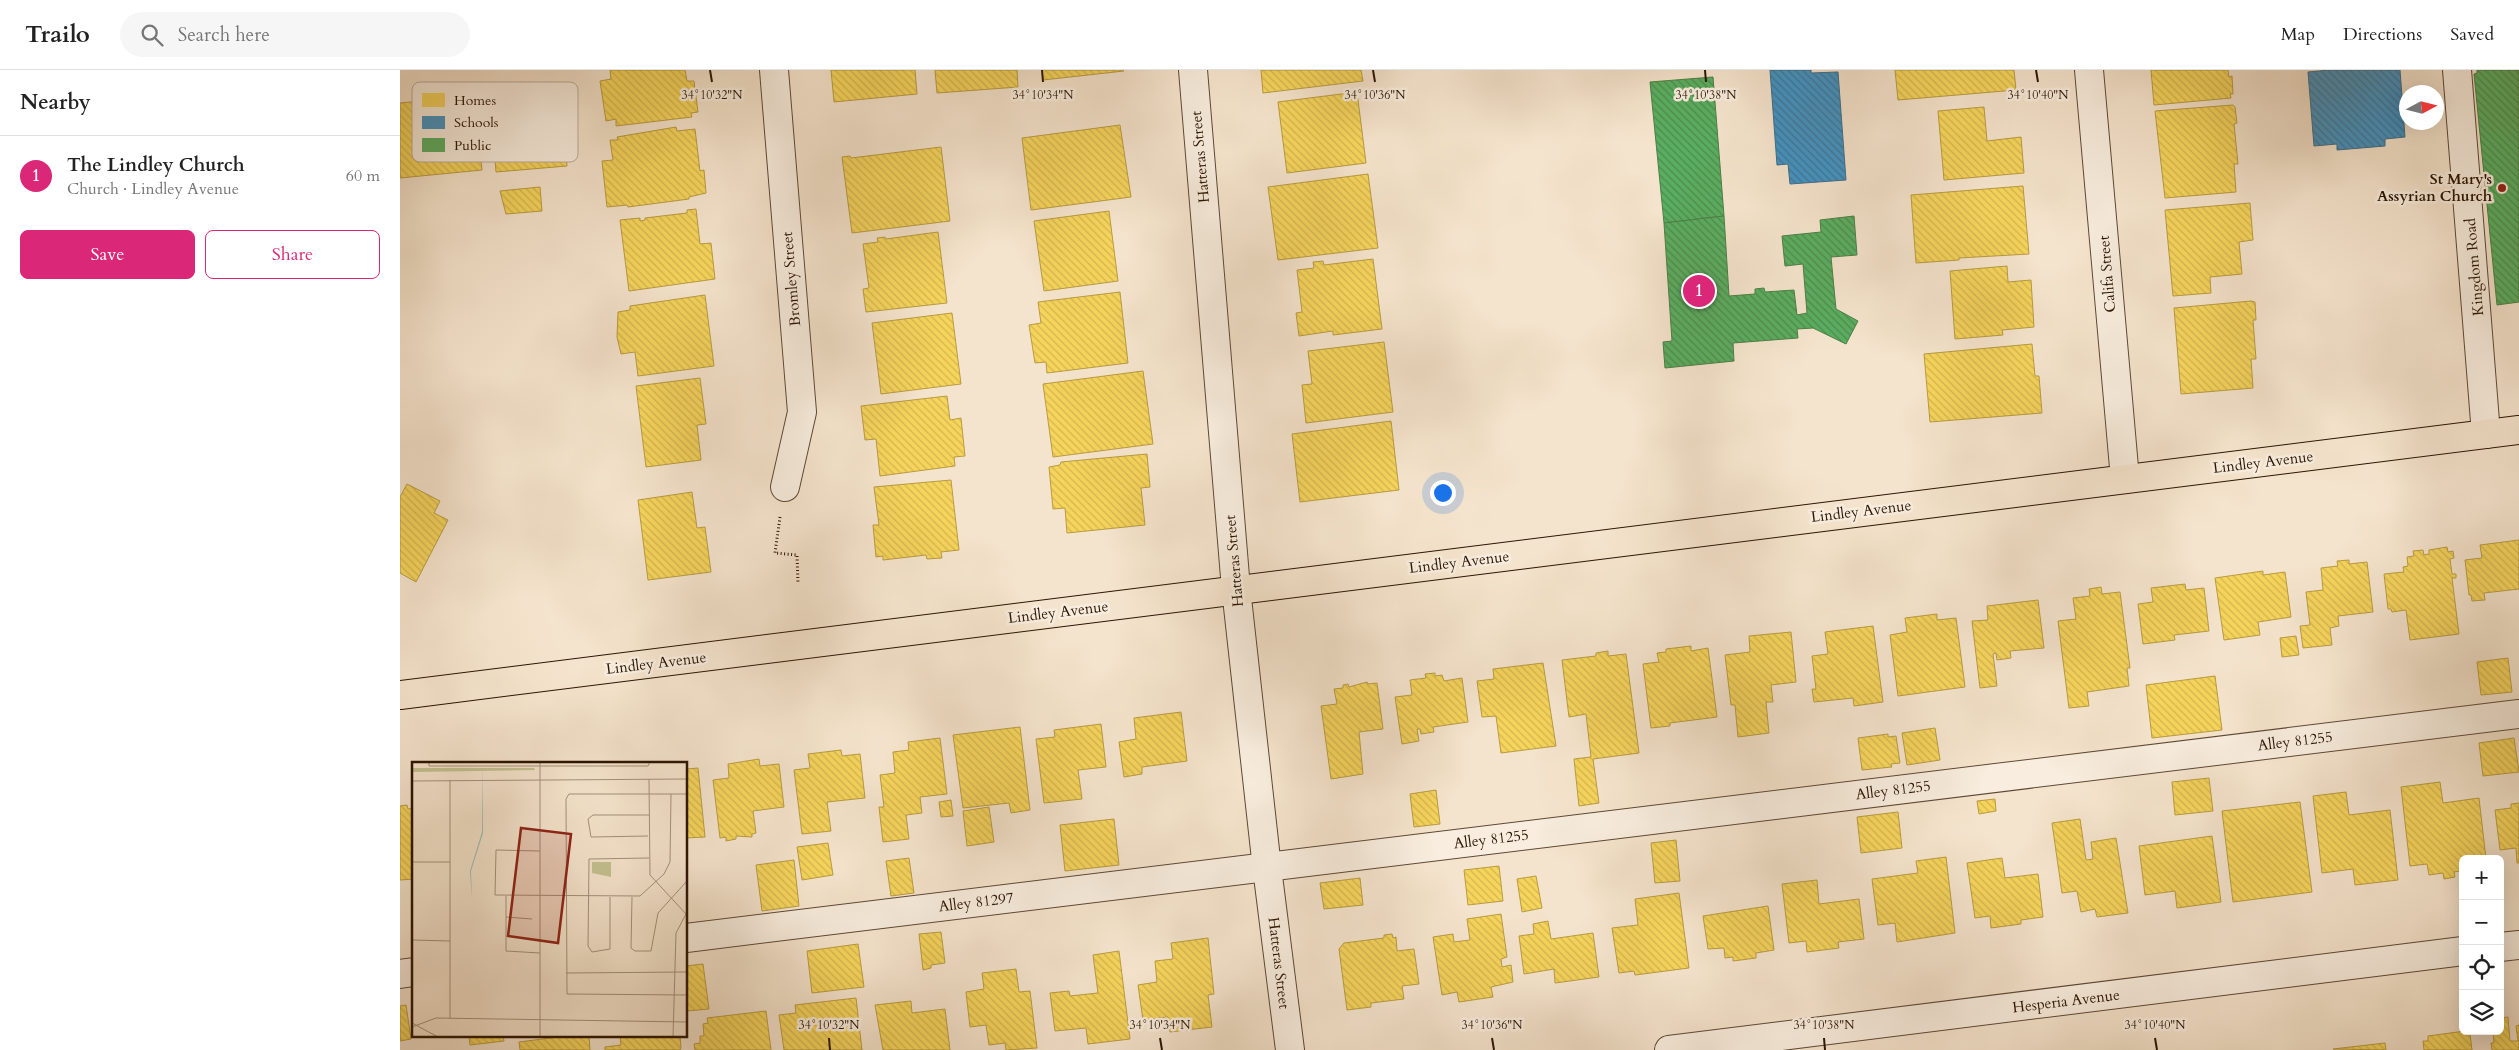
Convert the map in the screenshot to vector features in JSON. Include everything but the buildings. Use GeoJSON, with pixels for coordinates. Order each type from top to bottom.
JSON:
{"type":"FeatureCollection","features":[{"type":"Feature","properties":{"kind":"main road","name":"Lindley Avenue"},"geometry":{"type":"LineString","coordinates":[[400,695],[2519,430]]}},
{"type":"Feature","properties":{"kind":"street","name":"Bromley Street"},"geometry":{"type":"LineString","coordinates":[[774,70],[802,412],[785,486]]}},
{"type":"Feature","properties":{"kind":"street","name":"Hatteras Street"},"geometry":{"type":"LineString","coordinates":[[1193,70],[1236,589],[1267,868],[1290,1050]]}},
{"type":"Feature","properties":{"kind":"street","name":"Califa Street"},"geometry":{"type":"LineString","coordinates":[[2089,70],[2125,479]]}},
{"type":"Feature","properties":{"kind":"street","name":"Kingdom Road"},"geometry":{"type":"LineString","coordinates":[[2457,70],[2486,434]]}},
{"type":"Feature","properties":{"kind":"street","name":"Alley 81255"},"geometry":{"type":"LineString","coordinates":[[1267,868],[1310,860],[2519,714]]}},
{"type":"Feature","properties":{"kind":"street","name":"Alley 81297"},"geometry":{"type":"LineString","coordinates":[[688,938],[1267,868]]}},
{"type":"Feature","properties":{"kind":"street"},"geometry":{"type":"LineString","coordinates":[[2504,946],[2519,944]]}},
{"type":"Feature","properties":{"kind":"street","name":"Hesperia Avenue"},"geometry":{"type":"LineString","coordinates":[[1669,1050],[2459,952]]}},
{"type":"Feature","properties":{"kind":"path"},"geometry":{"type":"LineString","coordinates":[[785,486],[775,553],[798,555],[798,583]]}},
{"type":"Feature","properties":{"kind":"place","name":"St Mary's Assyrian Church"},"geometry":{"type":"Point","coordinates":[2502,188]}},
{"type":"Feature","properties":{"kind":"place","name":"The Lindley Church"},"geometry":{"type":"Point","coordinates":[1699,291]}}]}
